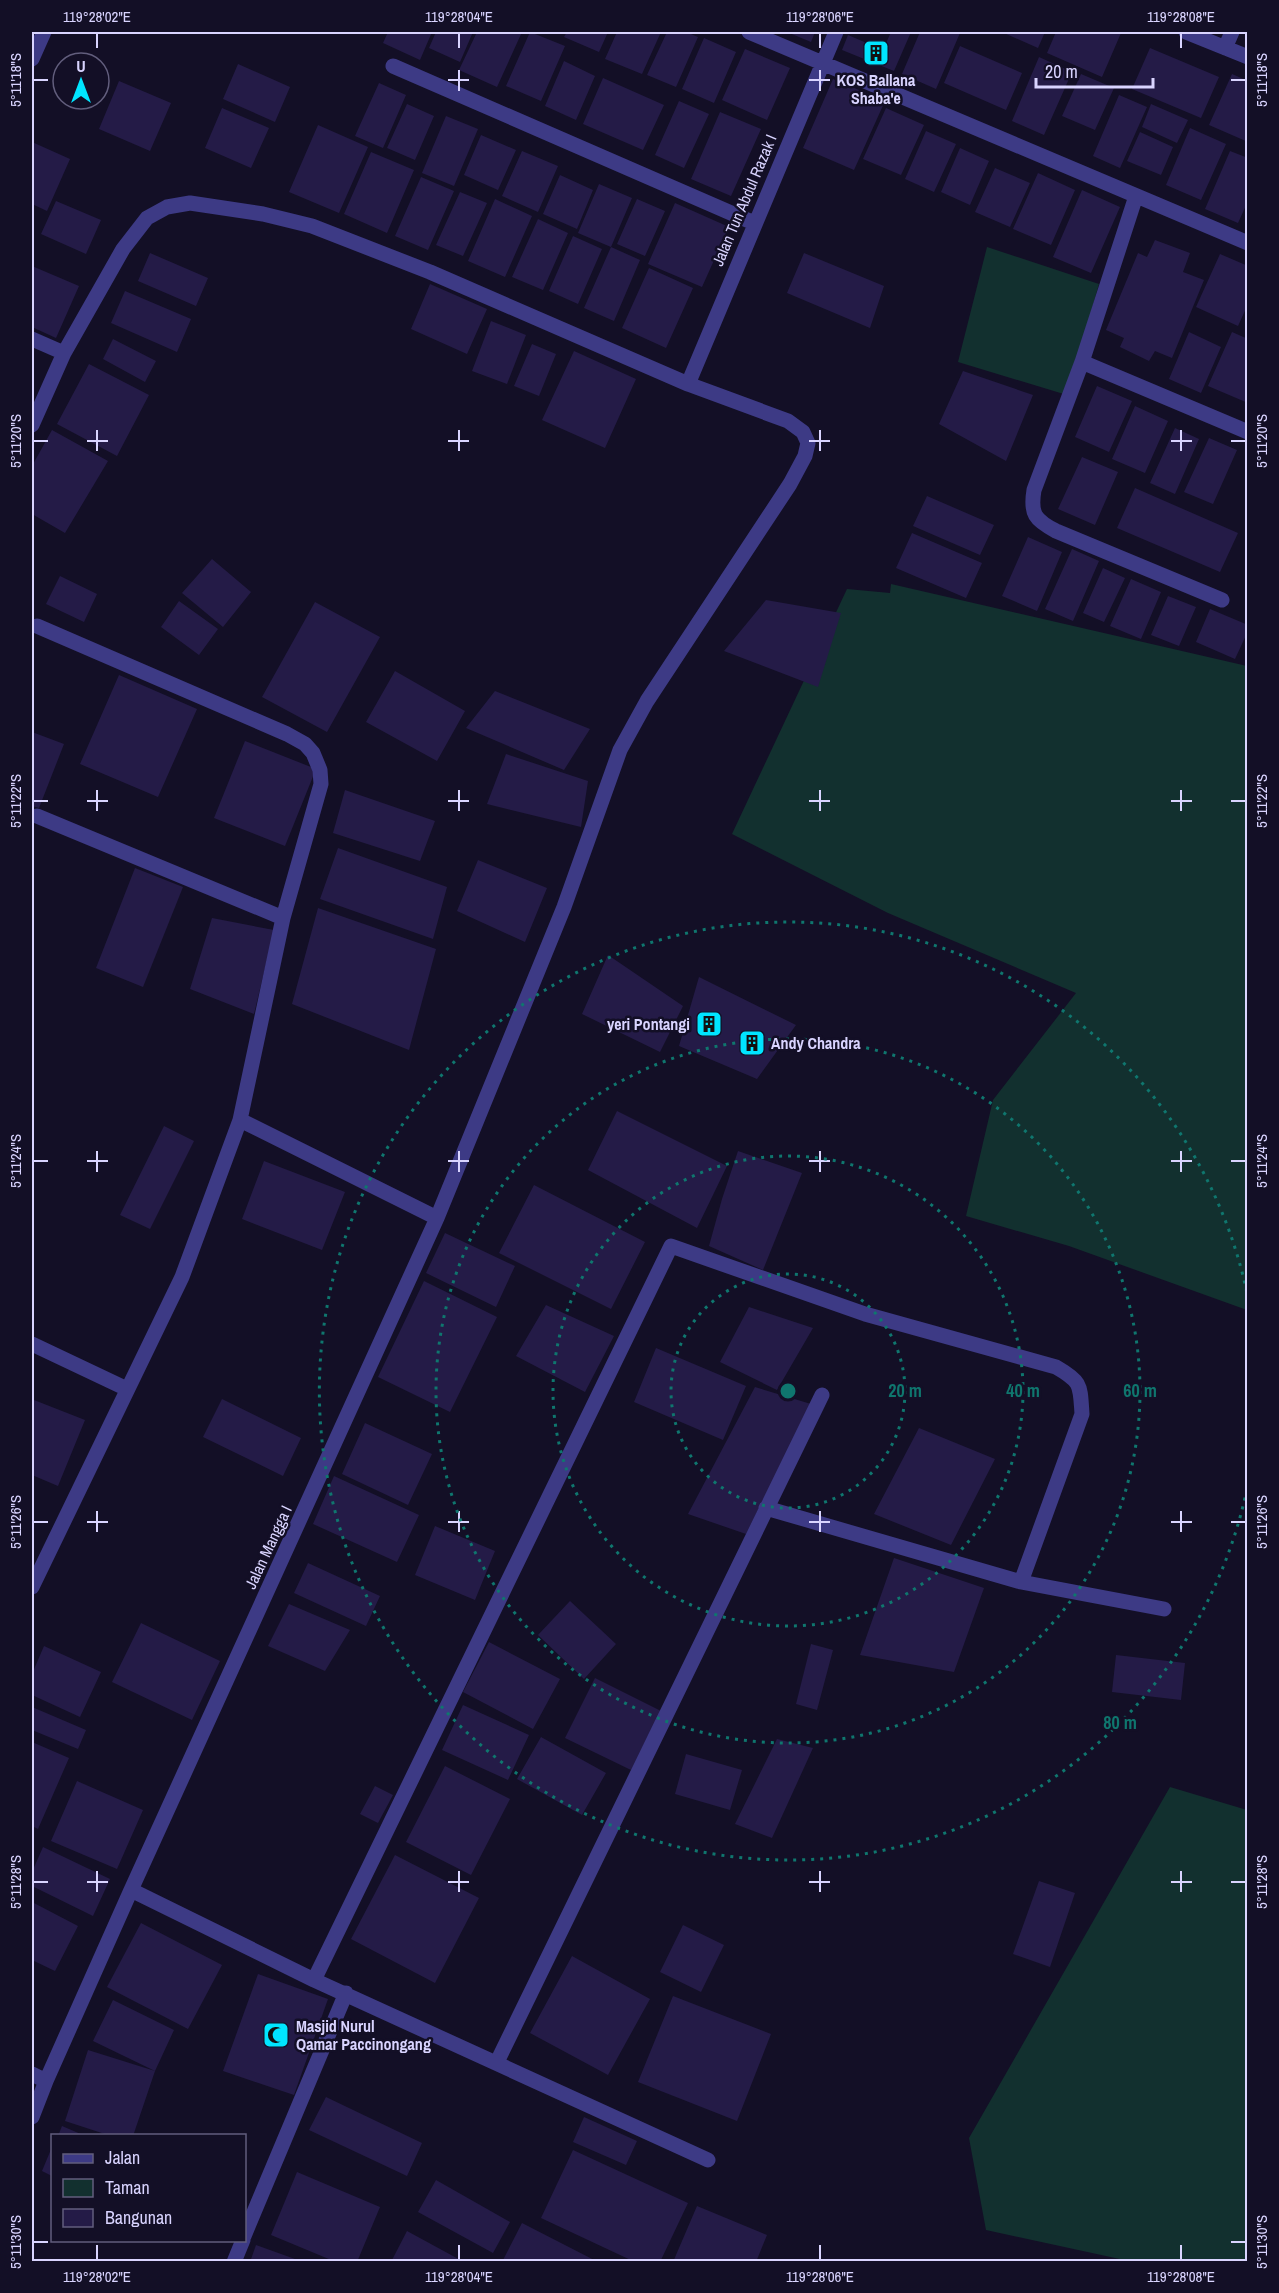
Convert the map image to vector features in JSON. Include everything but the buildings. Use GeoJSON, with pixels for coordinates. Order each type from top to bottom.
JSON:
{"type":"FeatureCollection","features":[{"type":"Feature","properties":{"kind":"street"},"geometry":{"type":"LineString","coordinates":[[32,59],[44,32]]}},
{"type":"Feature","properties":{"kind":"street"},"geometry":{"type":"LineString","coordinates":[[749,32],[1248,243]]}},
{"type":"Feature","properties":{"kind":"street","name":"Jalan Tun Abdul Razak I"},"geometry":{"type":"LineString","coordinates":[[688,384],[836,32]]}},
{"type":"Feature","properties":{"kind":"street"},"geometry":{"type":"LineString","coordinates":[[1186,32],[1248,57]]}},
{"type":"Feature","properties":{"kind":"street"},"geometry":{"type":"LineString","coordinates":[[1226,48],[1232,32]]}},
{"type":"Feature","properties":{"kind":"street"},"geometry":{"type":"LineString","coordinates":[[393,66],[754,223]]}},
{"type":"Feature","properties":{"kind":"street"},"geometry":{"type":"LineString","coordinates":[[1136,196],[1082,362],[1034,490],[1033,510],[1037,519],[1056,531],[1222,600]]}},
{"type":"Feature","properties":{"kind":"street","name":"Jalan Mangga I"},"geometry":{"type":"LineString","coordinates":[[32,425],[64,353],[123,249],[147,218],[167,207],[190,203],[263,214],[312,226],[430,272],[688,384],[789,421],[803,432],[808,443],[805,456],[790,484],[647,701],[620,750],[564,907],[437,1218],[131,1890],[32,2117]]}},
{"type":"Feature","properties":{"kind":"street"},"geometry":{"type":"LineString","coordinates":[[32,339],[64,353]]}},
{"type":"Feature","properties":{"kind":"street"},"geometry":{"type":"LineString","coordinates":[[1082,362],[1248,432]]}},
{"type":"Feature","properties":{"kind":"street"},"geometry":{"type":"LineString","coordinates":[[32,1587],[182,1277],[240,1120],[283,918],[321,784],[320,770],[313,753],[305,744],[287,734],[37,626]]}},
{"type":"Feature","properties":{"kind":"street"},"geometry":{"type":"LineString","coordinates":[[37,816],[283,918]]}},
{"type":"Feature","properties":{"kind":"street"},"geometry":{"type":"LineString","coordinates":[[240,1120],[437,1218]]}},
{"type":"Feature","properties":{"kind":"street"},"geometry":{"type":"LineString","coordinates":[[315,1980],[671,1246],[865,1314],[1056,1367],[1074,1378],[1080,1390],[1082,1414],[1021,1582]]}},
{"type":"Feature","properties":{"kind":"street"},"geometry":{"type":"LineString","coordinates":[[32,1344],[127,1389]]}},
{"type":"Feature","properties":{"kind":"street"},"geometry":{"type":"LineString","coordinates":[[496,2062],[822,1395]]}},
{"type":"Feature","properties":{"kind":"street"},"geometry":{"type":"LineString","coordinates":[[766,1508],[1021,1582],[1164,1609]]}},
{"type":"Feature","properties":{"kind":"street"},"geometry":{"type":"LineString","coordinates":[[131,1890],[315,1980],[708,2160]]}},
{"type":"Feature","properties":{"kind":"street"},"geometry":{"type":"LineString","coordinates":[[246,2231],[346,1993]]}},
{"type":"Feature","properties":{"kind":"street"},"geometry":{"type":"LineString","coordinates":[[32,2074],[46,2081]]}},
{"type":"Feature","properties":{"kind":"street"},"geometry":{"type":"LineString","coordinates":[[234,2262],[243,2242]]}},
{"type":"Feature","properties":{"kind":"green space"},"geometry":{"type":"Polygon","coordinates":[[[987,247],[1099,284],[1067,395],[958,362],[987,247]]]}},
{"type":"Feature","properties":{"kind":"green space"},"geometry":{"type":"Polygon","coordinates":[[[891,584],[1247,666],[1247,1310],[1069,1246],[966,1216],[993,1100],[1076,993],[888,913],[732,834],[847,589],[890,593],[891,584]]]}},
{"type":"Feature","properties":{"kind":"green space"},"geometry":{"type":"Polygon","coordinates":[[[1170,1787],[1247,1810],[1247,2261],[1129,2261],[986,2230],[969,2138],[1170,1787]]]}},
{"type":"Feature","properties":{"kind":"place","name":"KOS Ballana Shaba'e"},"geometry":{"type":"Point","coordinates":[876,53]}},
{"type":"Feature","properties":{"kind":"place","name":"yeri Pontangi"},"geometry":{"type":"Point","coordinates":[709,1024]}},
{"type":"Feature","properties":{"kind":"place","name":"Andy Chandra"},"geometry":{"type":"Point","coordinates":[752,1043]}},
{"type":"Feature","properties":{"kind":"place","name":"Masjid Nurul Qamar Paccinongang"},"geometry":{"type":"Point","coordinates":[276,2035]}}]}
